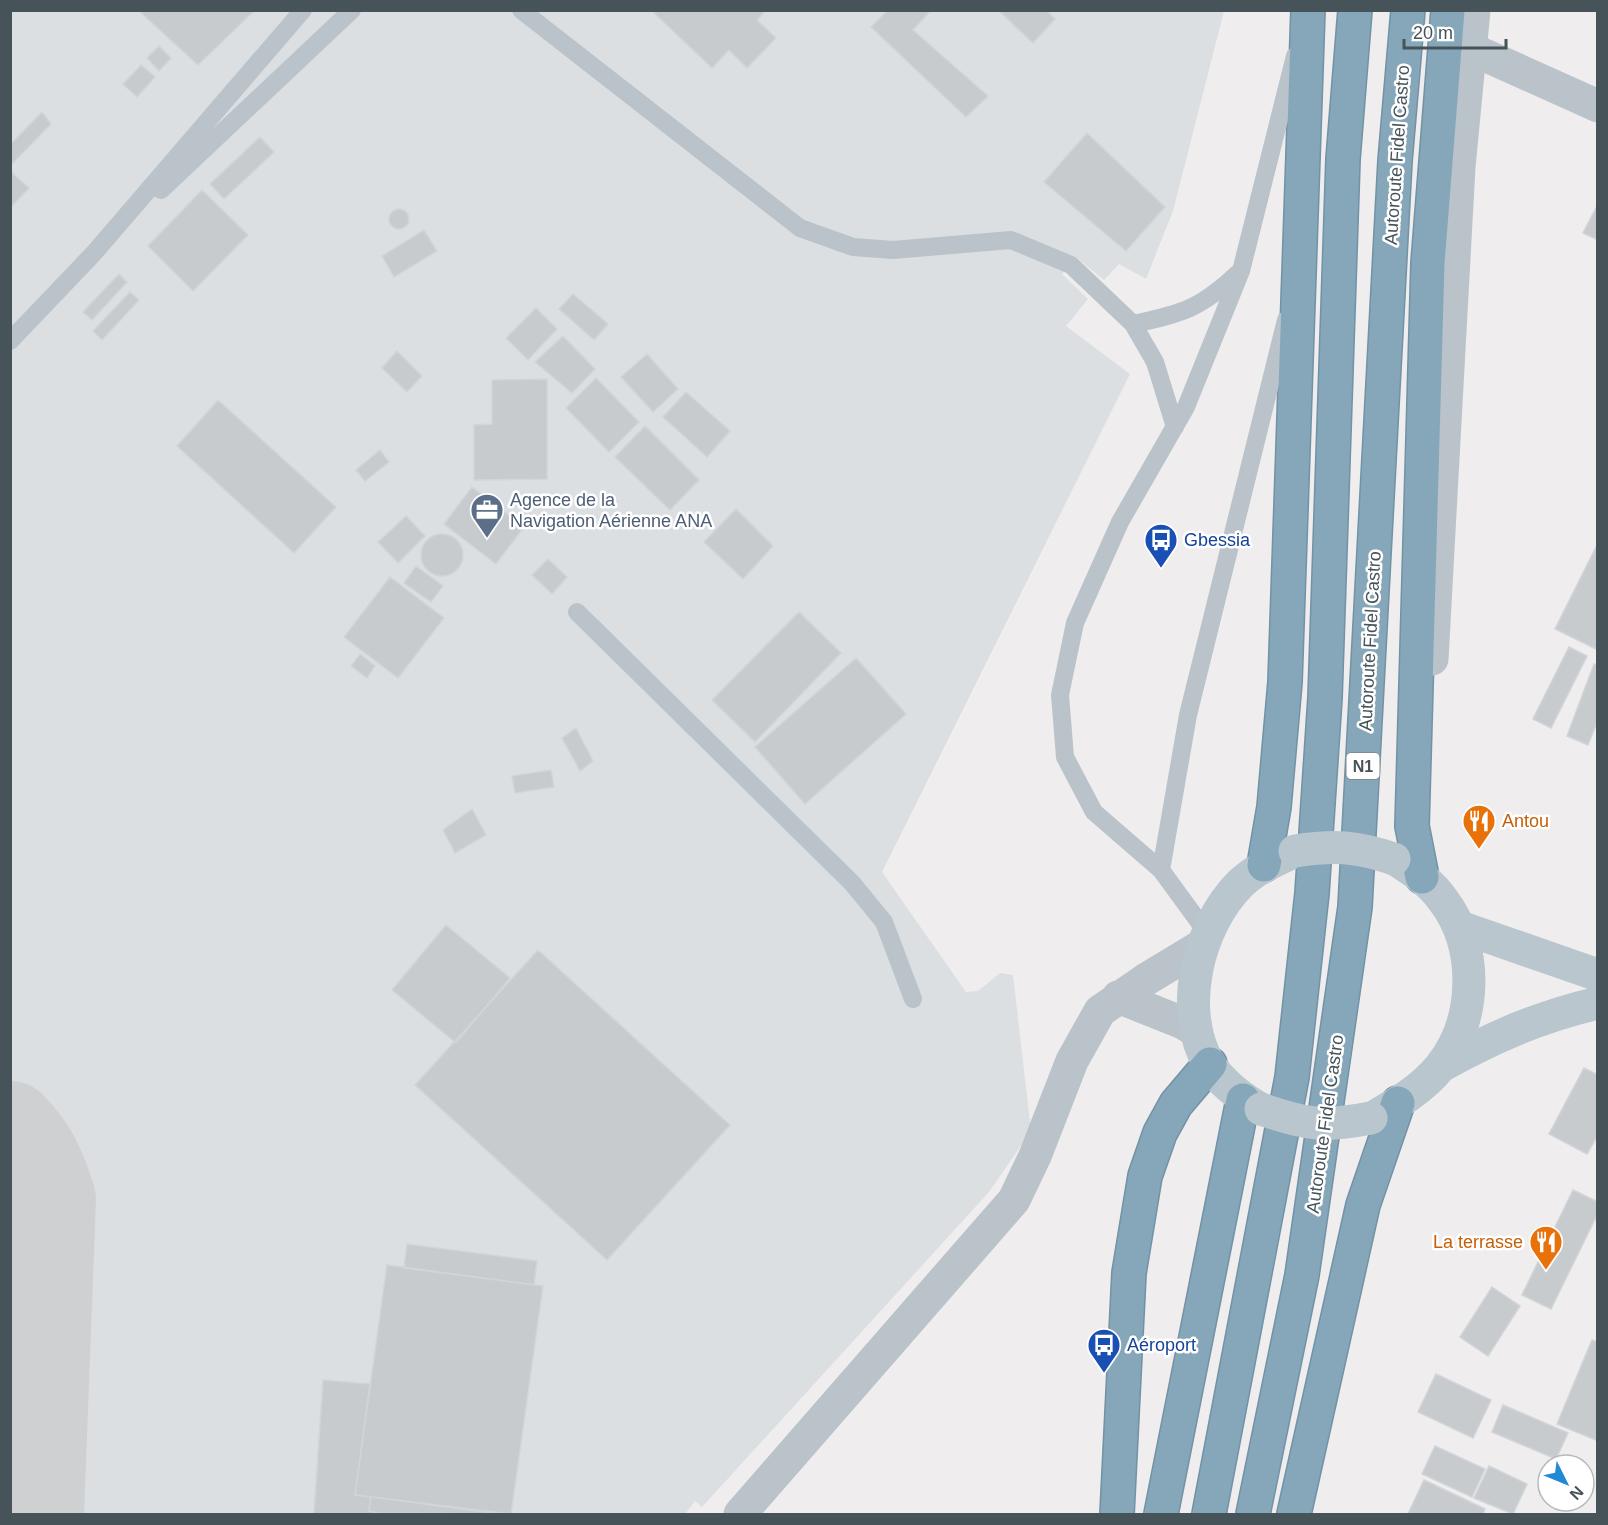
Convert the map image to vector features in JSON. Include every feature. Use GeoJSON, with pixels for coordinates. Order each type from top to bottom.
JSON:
{"type":"FeatureCollection","features":[{"type":"Feature","properties":{"kind":"highway"},"geometry":{"type":"LineString","coordinates":[[1264,865],[1274,807],[1285,682],[1307,10]]}},
{"type":"Feature","properties":{"kind":"highway","name":"N1"},"geometry":{"type":"LineString","coordinates":[[1209,1515],[1292,1077],[1312,893],[1325,698],[1343,159],[1355,10]]}},
{"type":"Feature","properties":{"kind":"highway","name":"Autoroute Fidel Castro"},"geometry":{"type":"LineString","coordinates":[[1253,1515],[1302,1275],[1355,907],[1395,161],[1408,10]]}},
{"type":"Feature","properties":{"kind":"highway"},"geometry":{"type":"LineString","coordinates":[[1412,868],[1428,263],[1448,10]]}},
{"type":"Feature","properties":{"kind":"highway"},"geometry":{"type":"LineString","coordinates":[[1118,1515],[1129,1273],[1145,1176],[1160,1133],[1176,1104],[1209,1064]]}},
{"type":"Feature","properties":{"kind":"highway"},"geometry":{"type":"LineString","coordinates":[[1161,1515],[1252,1104]]}},
{"type":"Feature","properties":{"kind":"highway"},"geometry":{"type":"LineString","coordinates":[[1294,1515],[1385,1111]]}},
{"type":"Feature","properties":{"kind":"main road"},"geometry":{"type":"LineString","coordinates":[[1328,846],[1362,848],[1412,868],[1443,900],[1460,927],[1470,975],[1464,1023],[1441,1066],[1423,1085],[1385,1111],[1333,1125],[1298,1122],[1252,1104],[1209,1064],[1196,1031],[1196,972],[1205,939],[1221,906],[1241,883],[1264,865],[1295,851],[1328,846]]}},
{"type":"Feature","properties":{"kind":"main road"},"geometry":{"type":"LineString","coordinates":[[1460,927],[1598,975]]}},
{"type":"Feature","properties":{"kind":"main road"},"geometry":{"type":"LineString","coordinates":[[1441,1066],[1493,1037],[1566,1011],[1598,1004]]}},
{"type":"Feature","properties":{"kind":"street"},"geometry":{"type":"LineString","coordinates":[[1412,868],[1459,179],[1474,10]]}},
{"type":"Feature","properties":{"kind":"street"},"geometry":{"type":"LineString","coordinates":[[1471,49],[1598,106]]}},
{"type":"Feature","properties":{"kind":"street"},"geometry":{"type":"LineString","coordinates":[[749,1508],[1014,1200],[1035,1156],[1072,1061],[1087,1030],[1100,1011],[1205,939]]}},
{"type":"Feature","properties":{"kind":"street"},"geometry":{"type":"LineString","coordinates":[[1118,997],[1183,1023],[1196,1031]]}},
{"type":"Feature","properties":{"kind":"lane"},"geometry":{"type":"LineString","coordinates":[[10,341],[94,253],[303,10]]}},
{"type":"Feature","properties":{"kind":"lane"},"geometry":{"type":"LineString","coordinates":[[94,253],[352,10]]}},
{"type":"Feature","properties":{"kind":"lane"},"geometry":{"type":"LineString","coordinates":[[521,10],[800,228],[853,247],[893,250],[1011,240],[1071,265],[1133,324],[1155,362],[1175,427]]}},
{"type":"Feature","properties":{"kind":"lane"},"geometry":{"type":"LineString","coordinates":[[1205,939],[1161,870],[1094,812],[1065,757],[1060,695],[1075,623],[1120,522],[1186,407],[1241,270],[1307,10]]}},
{"type":"Feature","properties":{"kind":"lane"},"geometry":{"type":"LineString","coordinates":[[1161,870],[1188,716],[1299,266]]}},
{"type":"Feature","properties":{"kind":"lane"},"geometry":{"type":"LineString","coordinates":[[1133,324],[1189,310],[1214,295],[1241,270]]}},
{"type":"Feature","properties":{"kind":"lane"},"geometry":{"type":"LineString","coordinates":[[577,612],[852,883],[884,922],[913,999]]}},
{"type":"Feature","properties":{"kind":"shaded area"},"geometry":{"type":"Polygon","coordinates":[[[10,11],[1224,11],[1173,211],[1146,279],[1119,264],[1104,280],[1077,258],[1062,274],[1088,299],[1066,326],[1130,374],[882,872],[966,992],[978,991],[1000,973],[1013,975],[1031,1131],[989,1192],[702,1507],[695,1501],[685,1514],[11,1514],[10,11]]]}},
{"type":"Feature","properties":{"kind":"building"},"geometry":{"type":"Polygon","coordinates":[[[138,10],[255,10],[198,65],[138,10]]]}},
{"type":"Feature","properties":{"kind":"building"},"geometry":{"type":"Polygon","coordinates":[[[651,10],[766,10],[757,20],[776,38],[747,68],[729,50],[712,68],[651,10]]]}},
{"type":"Feature","properties":{"kind":"building"},"geometry":{"type":"Polygon","coordinates":[[[888,10],[931,10],[913,30],[988,96],[966,117],[871,27],[888,10]]]}},
{"type":"Feature","properties":{"kind":"building"},"geometry":{"type":"Polygon","coordinates":[[[998,10],[1046,10],[1055,19],[1033,43],[998,10]]]}},
{"type":"Feature","properties":{"kind":"building"},"geometry":{"type":"Polygon","coordinates":[[[159,46],[171,58],[159,71],[147,58],[159,46]]]}},
{"type":"Feature","properties":{"kind":"building"},"geometry":{"type":"Polygon","coordinates":[[[141,65],[155,77],[137,97],[123,84],[141,65]]]}},
{"type":"Feature","properties":{"kind":"building"},"geometry":{"type":"Polygon","coordinates":[[[42,112],[51,124],[10,166],[10,145],[42,112]]]}},
{"type":"Feature","properties":{"kind":"building"},"geometry":{"type":"Polygon","coordinates":[[[1087,133],[1165,207],[1126,251],[1044,182],[1087,133]]]}},
{"type":"Feature","properties":{"kind":"building"},"geometry":{"type":"Polygon","coordinates":[[[260,137],[274,152],[224,199],[210,184],[260,137]]]}},
{"type":"Feature","properties":{"kind":"building"},"geometry":{"type":"Polygon","coordinates":[[[10,171],[29,188],[10,208],[10,171]]]}},
{"type":"Feature","properties":{"kind":"building"},"geometry":{"type":"Polygon","coordinates":[[[202,190],[248,235],[193,291],[148,246],[202,190]]]}},
{"type":"Feature","properties":{"kind":"building"},"geometry":{"type":"Polygon","coordinates":[[[1598,204],[1598,240],[1583,233],[1598,204]]]}},
{"type":"Feature","properties":{"kind":"building"},"geometry":{"type":"Polygon","coordinates":[[[395,209],[403,209],[409,215],[409,223],[403,229],[395,229],[389,223],[389,215],[395,209]]]}},
{"type":"Feature","properties":{"kind":"building"},"geometry":{"type":"Polygon","coordinates":[[[424,230],[437,251],[394,277],[382,256],[424,230]]]}},
{"type":"Feature","properties":{"kind":"building"},"geometry":{"type":"Polygon","coordinates":[[[119,274],[127,282],[92,320],[83,312],[119,274]]]}},
{"type":"Feature","properties":{"kind":"building"},"geometry":{"type":"Polygon","coordinates":[[[130,292],[139,300],[102,340],[93,331],[130,292]]]}},
{"type":"Feature","properties":{"kind":"building"},"geometry":{"type":"Polygon","coordinates":[[[573,294],[608,324],[594,340],[559,309],[573,294]]]}},
{"type":"Feature","properties":{"kind":"building"},"geometry":{"type":"Polygon","coordinates":[[[536,308],[557,329],[528,360],[506,338],[536,308]]]}},
{"type":"Feature","properties":{"kind":"building"},"geometry":{"type":"Polygon","coordinates":[[[563,336],[595,369],[572,393],[535,362],[563,336]]]}},
{"type":"Feature","properties":{"kind":"building"},"geometry":{"type":"Polygon","coordinates":[[[397,351],[422,376],[407,392],[382,368],[397,351]]]}},
{"type":"Feature","properties":{"kind":"building"},"geometry":{"type":"Polygon","coordinates":[[[647,354],[678,389],[653,412],[621,377],[647,354]]]}},
{"type":"Feature","properties":{"kind":"building"},"geometry":{"type":"Polygon","coordinates":[[[596,378],[639,422],[609,452],[566,408],[596,378]]]}},
{"type":"Feature","properties":{"kind":"building"},"geometry":{"type":"Polygon","coordinates":[[[547,379],[547,479],[474,480],[474,425],[492,424],[492,380],[547,379]]]}},
{"type":"Feature","properties":{"kind":"building"},"geometry":{"type":"Polygon","coordinates":[[[686,392],[730,431],[707,457],[663,417],[686,392]]]}},
{"type":"Feature","properties":{"kind":"building"},"geometry":{"type":"Polygon","coordinates":[[[218,400],[336,507],[294,553],[177,446],[218,400]]]}},
{"type":"Feature","properties":{"kind":"building"},"geometry":{"type":"Polygon","coordinates":[[[645,426],[699,480],[670,510],[615,457],[645,426]]]}},
{"type":"Feature","properties":{"kind":"building"},"geometry":{"type":"Polygon","coordinates":[[[380,450],[389,462],[365,481],[356,470],[380,450]]]}},
{"type":"Feature","properties":{"kind":"building"},"geometry":{"type":"Polygon","coordinates":[[[472,487],[524,527],[496,564],[444,524],[472,487]]]}},
{"type":"Feature","properties":{"kind":"building"},"geometry":{"type":"Polygon","coordinates":[[[736,509],[773,546],[743,579],[704,542],[736,509]]]}},
{"type":"Feature","properties":{"kind":"building"},"geometry":{"type":"Polygon","coordinates":[[[406,516],[425,536],[398,563],[378,542],[406,516]]]}},
{"type":"Feature","properties":{"kind":"building"},"geometry":{"type":"Polygon","coordinates":[[[442,534],[450,535],[457,540],[462,547],[462,563],[457,570],[450,575],[442,576],[434,575],[427,570],[422,563],[421,555],[422,547],[427,540],[434,535],[442,534]]]}},
{"type":"Feature","properties":{"kind":"building"},"geometry":{"type":"Polygon","coordinates":[[[1598,543],[1598,650],[1555,629],[1598,543]]]}},
{"type":"Feature","properties":{"kind":"building"},"geometry":{"type":"Polygon","coordinates":[[[548,559],[567,577],[552,594],[532,575],[548,559]]]}},
{"type":"Feature","properties":{"kind":"building"},"geometry":{"type":"Polygon","coordinates":[[[416,566],[443,586],[431,602],[404,583],[416,566]]]}},
{"type":"Feature","properties":{"kind":"building"},"geometry":{"type":"Polygon","coordinates":[[[390,577],[444,618],[398,678],[344,637],[390,577]]]}},
{"type":"Feature","properties":{"kind":"building"},"geometry":{"type":"Polygon","coordinates":[[[799,612],[841,653],[755,742],[712,700],[799,612]]]}},
{"type":"Feature","properties":{"kind":"building"},"geometry":{"type":"Polygon","coordinates":[[[1569,647],[1587,656],[1551,728],[1533,719],[1569,647]]]}},
{"type":"Feature","properties":{"kind":"building"},"geometry":{"type":"Polygon","coordinates":[[[360,654],[375,666],[367,678],[351,666],[360,654]]]}},
{"type":"Feature","properties":{"kind":"building"},"geometry":{"type":"Polygon","coordinates":[[[856,658],[906,714],[805,804],[755,747],[856,658]]]}},
{"type":"Feature","properties":{"kind":"building"},"geometry":{"type":"Polygon","coordinates":[[[1594,664],[1598,666],[1598,720],[1588,745],[1567,736],[1594,664]]]}},
{"type":"Feature","properties":{"kind":"building"},"geometry":{"type":"Polygon","coordinates":[[[576,728],[593,761],[580,771],[562,738],[576,728]]]}},
{"type":"Feature","properties":{"kind":"building"},"geometry":{"type":"Polygon","coordinates":[[[551,770],[554,787],[515,793],[512,776],[551,770]]]}},
{"type":"Feature","properties":{"kind":"building"},"geometry":{"type":"Polygon","coordinates":[[[472,809],[486,835],[455,853],[443,830],[472,809]]]}},
{"type":"Feature","properties":{"kind":"building"},"geometry":{"type":"Polygon","coordinates":[[[446,925],[510,978],[456,1043],[392,990],[446,925]]]}},
{"type":"Feature","properties":{"kind":"building"},"geometry":{"type":"Polygon","coordinates":[[[538,950],[730,1125],[607,1260],[415,1085],[538,950]]]}},
{"type":"Feature","properties":{"kind":"building"},"geometry":{"type":"Polygon","coordinates":[[[1584,1068],[1598,1075],[1598,1135],[1587,1154],[1549,1134],[1584,1068]]]}},
{"type":"Feature","properties":{"kind":"building"},"geometry":{"type":"Polygon","coordinates":[[[1573,1190],[1598,1202],[1598,1213],[1551,1309],[1522,1295],[1573,1190]]]}},
{"type":"Feature","properties":{"kind":"building"},"geometry":{"type":"Polygon","coordinates":[[[407,1244],[537,1261],[534,1285],[404,1268],[407,1244]]]}},
{"type":"Feature","properties":{"kind":"building"},"geometry":{"type":"Polygon","coordinates":[[[387,1265],[543,1286],[511,1514],[355,1495],[387,1265]]]}},
{"type":"Feature","properties":{"kind":"building"},"geometry":{"type":"Polygon","coordinates":[[[1492,1287],[1520,1306],[1488,1356],[1460,1337],[1492,1287]]]}},
{"type":"Feature","properties":{"kind":"building"},"geometry":{"type":"Polygon","coordinates":[[[1592,1340],[1598,1342],[1598,1441],[1557,1424],[1592,1340]]]}},
{"type":"Feature","properties":{"kind":"building"},"geometry":{"type":"Polygon","coordinates":[[[1436,1374],[1491,1400],[1473,1438],[1418,1412],[1436,1374]]]}},
{"type":"Feature","properties":{"kind":"building"},"geometry":{"type":"Polygon","coordinates":[[[323,1380],[370,1384],[355,1495],[371,1497],[369,1511],[379,1514],[314,1514],[323,1380]]]}},
{"type":"Feature","properties":{"kind":"building"},"geometry":{"type":"Polygon","coordinates":[[[1503,1405],[1568,1433],[1559,1453],[1542,1453],[1492,1432],[1503,1405]]]}},
{"type":"Feature","properties":{"kind":"building"},"geometry":{"type":"Polygon","coordinates":[[[1435,1446],[1485,1469],[1472,1497],[1422,1474],[1435,1446]]]}},
{"type":"Feature","properties":{"kind":"building"},"geometry":{"type":"Polygon","coordinates":[[[1489,1466],[1527,1484],[1513,1514],[1474,1498],[1489,1466]]]}},
{"type":"Feature","properties":{"kind":"building"},"geometry":{"type":"Polygon","coordinates":[[[1424,1480],[1485,1509],[1483,1514],[1408,1514],[1424,1480]]]}},
{"type":"Feature","properties":{"kind":"building"},"geometry":{"type":"Polygon","coordinates":[[[371,1497],[500,1514],[380,1513],[369,1511],[371,1497]]]}},
{"type":"Feature","properties":{"kind":"taxiway"},"geometry":{"type":"LineString","coordinates":[[10,1127],[35,1160],[50,1199],[38,1514]]}},
{"type":"Feature","properties":{"kind":"place","name":"Agence de la Navigation Aérienne ANA"},"geometry":{"type":"Point","coordinates":[487,539]}},
{"type":"Feature","properties":{"kind":"place","name":"Gbessia"},"geometry":{"type":"Point","coordinates":[1161,569]}},
{"type":"Feature","properties":{"kind":"place","name":"Antou"},"geometry":{"type":"Point","coordinates":[1479,850]}},
{"type":"Feature","properties":{"kind":"place","name":"La terrasse"},"geometry":{"type":"Point","coordinates":[1546,1271]}},
{"type":"Feature","properties":{"kind":"place","name":"Aéroport"},"geometry":{"type":"Point","coordinates":[1104,1374]}}]}
